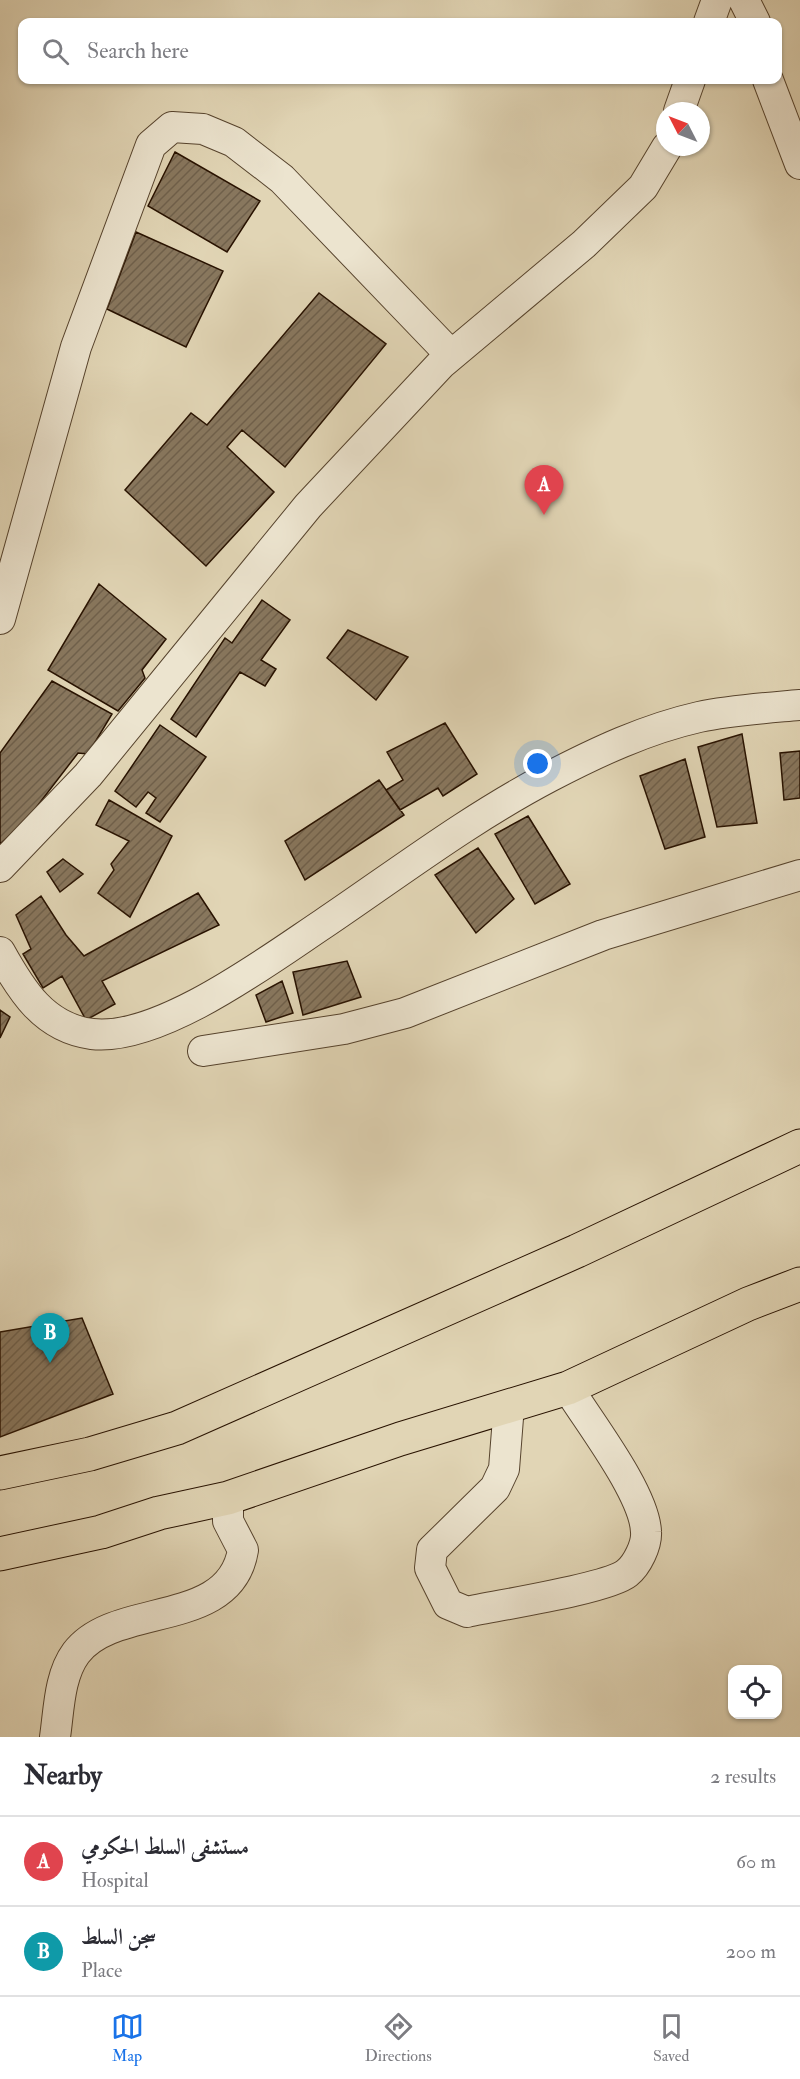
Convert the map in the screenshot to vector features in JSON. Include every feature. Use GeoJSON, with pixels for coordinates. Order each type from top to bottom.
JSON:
{"type":"FeatureCollection","features":[{"type":"Feature","properties":{"kind":"main road"},"geometry":{"type":"LineString","coordinates":[[0,1473],[90,1454],[177,1428],[577,1251],[800,1146]]}},
{"type":"Feature","properties":{"kind":"main road"},"geometry":{"type":"LineString","coordinates":[[0,1554],[101,1532],[159,1513],[228,1498],[390,1442],[568,1388],[738,1308],[800,1284]]}},
{"type":"Feature","properties":{"kind":"street"},"geometry":{"type":"LineString","coordinates":[[710,18],[717,0]]}},
{"type":"Feature","properties":{"kind":"street"},"geometry":{"type":"LineString","coordinates":[[744,0],[753,18]]}},
{"type":"Feature","properties":{"kind":"street"},"geometry":{"type":"LineString","coordinates":[[682,102],[689,84]]}},
{"type":"Feature","properties":{"kind":"street"},"geometry":{"type":"LineString","coordinates":[[770,84],[800,164]]}},
{"type":"Feature","properties":{"kind":"street"},"geometry":{"type":"LineString","coordinates":[[0,619],[76,347],[151,145],[166,131],[182,127],[203,129],[234,142],[274,173],[451,355]]}},
{"type":"Feature","properties":{"kind":"street"},"geometry":{"type":"LineString","coordinates":[[0,867],[88,775],[308,506],[451,355],[584,244],[643,187],[662,156]]}},
{"type":"Feature","properties":{"kind":"street"},"geometry":{"type":"LineString","coordinates":[[0,952],[19,987],[38,1010],[63,1026],[73,1029],[92,1034],[123,1033],[197,1004],[241,980],[487,813],[546,778],[620,742],[698,717],[800,705]]}},
{"type":"Feature","properties":{"kind":"street"},"geometry":{"type":"LineString","coordinates":[[202,1051],[344,1029],[405,1013],[603,935],[800,875]]}},
{"type":"Feature","properties":{"kind":"street"},"geometry":{"type":"LineString","coordinates":[[509,1405],[504,1469],[495,1488],[432,1550],[430,1568],[448,1604],[466,1612],[601,1584],[627,1573],[642,1551],[646,1532],[636,1495],[568,1388]]}},
{"type":"Feature","properties":{"kind":"street"},"geometry":{"type":"LineString","coordinates":[[55,1737],[59,1699],[76,1653],[99,1634],[209,1599],[237,1570],[243,1550],[228,1521],[228,1498]]}},
{"type":"Feature","properties":{"kind":"building"},"geometry":{"type":"Polygon","coordinates":[[[175,152],[260,201],[227,252],[148,206],[175,152]]]}},
{"type":"Feature","properties":{"kind":"building"},"geometry":{"type":"Polygon","coordinates":[[[136,232],[223,271],[186,347],[107,309],[136,232]]]}},
{"type":"Feature","properties":{"kind":"building"},"geometry":{"type":"Polygon","coordinates":[[[319,293],[386,344],[285,467],[242,430],[227,447],[274,492],[206,566],[125,490],[191,413],[207,425],[319,293]]]}},
{"type":"Feature","properties":{"kind":"building"},"geometry":{"type":"Polygon","coordinates":[[[99,584],[166,639],[142,670],[145,678],[118,711],[48,670],[99,584]]]}},
{"type":"Feature","properties":{"kind":"building"},"geometry":{"type":"Polygon","coordinates":[[[262,600],[290,620],[261,660],[276,669],[265,686],[240,672],[196,737],[171,719],[225,638],[232,643],[262,600]]]}},
{"type":"Feature","properties":{"kind":"building"},"geometry":{"type":"Polygon","coordinates":[[[348,630],[408,657],[376,700],[327,658],[348,630]]]}},
{"type":"Feature","properties":{"kind":"building"},"geometry":{"type":"Polygon","coordinates":[[[52,681],[112,714],[88,754],[78,753],[25,822],[0,844],[0,753],[52,681]]]}},
{"type":"Feature","properties":{"kind":"building"},"geometry":{"type":"Polygon","coordinates":[[[445,723],[477,774],[443,796],[438,788],[400,810],[386,790],[403,780],[387,752],[445,723]]]}},
{"type":"Feature","properties":{"kind":"building"},"geometry":{"type":"Polygon","coordinates":[[[160,725],[206,757],[160,822],[146,813],[156,798],[148,792],[136,807],[115,791],[160,725]]]}},
{"type":"Feature","properties":{"kind":"building"},"geometry":{"type":"Polygon","coordinates":[[[742,734],[757,823],[717,827],[698,747],[742,734]]]}},
{"type":"Feature","properties":{"kind":"building"},"geometry":{"type":"Polygon","coordinates":[[[800,751],[800,798],[784,800],[780,753],[800,751]]]}},
{"type":"Feature","properties":{"kind":"building"},"geometry":{"type":"Polygon","coordinates":[[[685,759],[705,837],[665,849],[640,776],[685,759]]]}},
{"type":"Feature","properties":{"kind":"building"},"geometry":{"type":"Polygon","coordinates":[[[379,780],[404,815],[305,880],[285,841],[379,780]]]}},
{"type":"Feature","properties":{"kind":"building"},"geometry":{"type":"Polygon","coordinates":[[[109,800],[172,836],[130,917],[98,893],[114,870],[111,864],[129,841],[96,825],[109,800]]]}},
{"type":"Feature","properties":{"kind":"building"},"geometry":{"type":"Polygon","coordinates":[[[528,816],[570,884],[535,904],[495,834],[528,816]]]}},
{"type":"Feature","properties":{"kind":"building"},"geometry":{"type":"Polygon","coordinates":[[[478,848],[514,899],[476,933],[435,875],[478,848]]]}},
{"type":"Feature","properties":{"kind":"building"},"geometry":{"type":"Polygon","coordinates":[[[63,859],[83,874],[60,892],[47,872],[63,859]]]}},
{"type":"Feature","properties":{"kind":"building"},"geometry":{"type":"Polygon","coordinates":[[[198,893],[219,925],[102,981],[115,1004],[86,1020],[62,976],[43,988],[23,954],[31,949],[16,915],[41,896],[66,935],[84,956],[198,893]]]}},
{"type":"Feature","properties":{"kind":"building"},"geometry":{"type":"Polygon","coordinates":[[[347,961],[361,997],[303,1015],[293,972],[347,961]]]}},
{"type":"Feature","properties":{"kind":"building"},"geometry":{"type":"Polygon","coordinates":[[[282,981],[293,1013],[266,1022],[256,995],[282,981]]]}},
{"type":"Feature","properties":{"kind":"building"},"geometry":{"type":"Polygon","coordinates":[[[0,1010],[10,1017],[0,1038],[0,1010]]]}},
{"type":"Feature","properties":{"kind":"building"},"geometry":{"type":"Polygon","coordinates":[[[82,1318],[113,1394],[0,1437],[0,1332],[82,1318]]]}},
{"type":"Feature","properties":{"kind":"place","name":"مستشفى السلط الحكومي"},"geometry":{"type":"Point","coordinates":[544,515]}},
{"type":"Feature","properties":{"kind":"place","name":"سجن السلط"},"geometry":{"type":"Point","coordinates":[50,1363]}}]}
